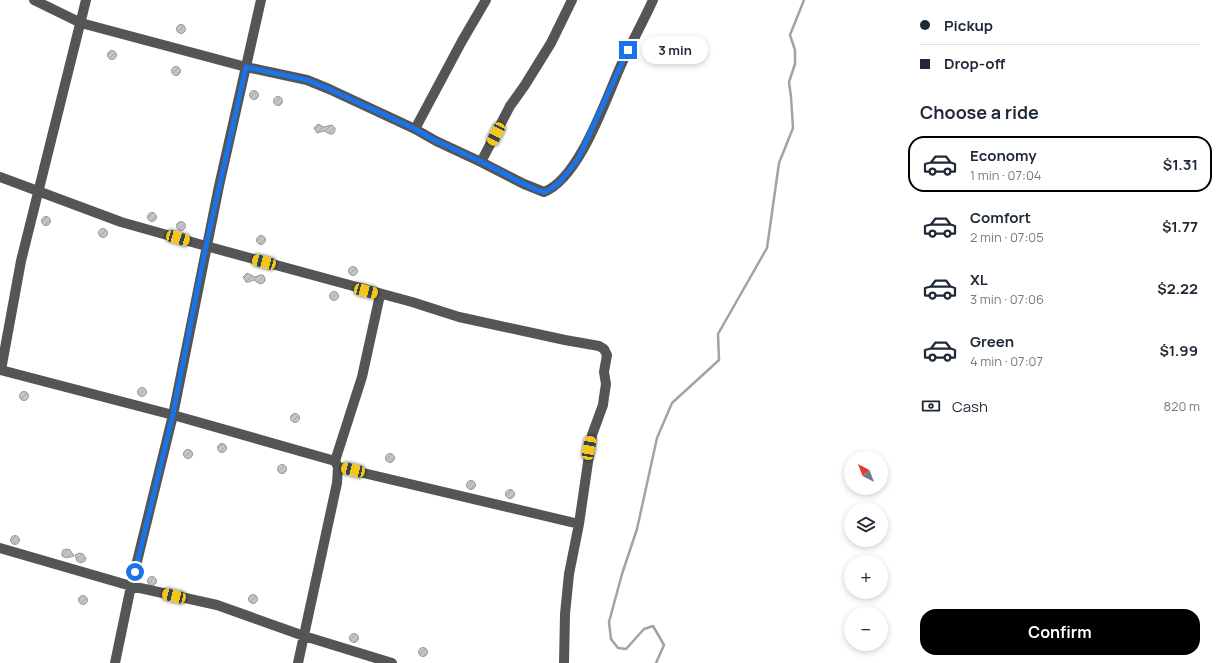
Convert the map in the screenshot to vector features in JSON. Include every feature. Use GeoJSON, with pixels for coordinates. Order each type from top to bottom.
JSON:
{"type":"FeatureCollection","features":[{"type":"Feature","properties":{"kind":"street"},"geometry":{"type":"LineString","coordinates":[[34,0],[81,23],[246,67],[314,83],[415,129],[450,148],[544,192],[560,182],[578,159],[588,141],[622,62],[653,0]]}},
{"type":"Feature","properties":{"kind":"street"},"geometry":{"type":"LineString","coordinates":[[86,0],[21,261],[0,372],[173,414],[337,464],[579,524]]}},
{"type":"Feature","properties":{"kind":"street"},"geometry":{"type":"LineString","coordinates":[[115,663],[131,586],[173,414],[206,246],[261,0]]}},
{"type":"Feature","properties":{"kind":"street"},"geometry":{"type":"LineString","coordinates":[[415,129],[462,41],[486,0]]}},
{"type":"Feature","properties":{"kind":"street"},"geometry":{"type":"LineString","coordinates":[[482,162],[510,106],[525,85],[551,42],[572,0]]}},
{"type":"Feature","properties":{"kind":"street"},"geometry":{"type":"LineString","coordinates":[[0,177],[121,222],[380,295],[412,302],[459,317],[557,339],[599,346],[604,349],[607,355],[604,372],[606,384],[603,404],[592,435],[579,524],[569,574],[565,614],[564,663]]}},
{"type":"Feature","properties":{"kind":"street"},"geometry":{"type":"LineString","coordinates":[[298,663],[337,483],[337,464],[362,377],[380,295]]}},
{"type":"Feature","properties":{"kind":"street"},"geometry":{"type":"LineString","coordinates":[[0,548],[131,586],[217,605],[304,636],[392,663]]}},
{"type":"Feature","properties":{"kind":"building"},"geometry":{"type":"Polygon","coordinates":[[[181,24],[186,29],[181,34],[176,29],[181,24]]]}},
{"type":"Feature","properties":{"kind":"building"},"geometry":{"type":"Polygon","coordinates":[[[112,50],[117,55],[112,60],[107,55],[112,50]]]}},
{"type":"Feature","properties":{"kind":"building"},"geometry":{"type":"Polygon","coordinates":[[[176,66],[181,71],[176,76],[171,71],[176,66]]]}},
{"type":"Feature","properties":{"kind":"building"},"geometry":{"type":"Polygon","coordinates":[[[254,90],[259,95],[254,100],[249,95],[254,90]]]}},
{"type":"Feature","properties":{"kind":"building"},"geometry":{"type":"Polygon","coordinates":[[[278,96],[283,101],[278,106],[273,101],[278,96]]]}},
{"type":"Feature","properties":{"kind":"building"},"geometry":{"type":"Polygon","coordinates":[[[318,124],[324,127],[332,125],[335,128],[335,131],[333,134],[324,131],[317,133],[314,128],[318,124]]]}},
{"type":"Feature","properties":{"kind":"building"},"geometry":{"type":"Polygon","coordinates":[[[152,212],[157,217],[152,222],[147,217],[152,212]]]}},
{"type":"Feature","properties":{"kind":"building"},"geometry":{"type":"Polygon","coordinates":[[[46,216],[51,221],[46,226],[41,221],[46,216]]]}},
{"type":"Feature","properties":{"kind":"building"},"geometry":{"type":"Polygon","coordinates":[[[181,221],[186,226],[181,231],[176,226],[181,221]]]}},
{"type":"Feature","properties":{"kind":"building"},"geometry":{"type":"Polygon","coordinates":[[[103,228],[108,233],[103,238],[98,233],[103,228]]]}},
{"type":"Feature","properties":{"kind":"building"},"geometry":{"type":"Polygon","coordinates":[[[261,235],[266,240],[261,245],[256,240],[261,235]]]}},
{"type":"Feature","properties":{"kind":"building"},"geometry":{"type":"Polygon","coordinates":[[[353,266],[358,271],[353,276],[348,271],[353,266]]]}},
{"type":"Feature","properties":{"kind":"building"},"geometry":{"type":"Polygon","coordinates":[[[247,273],[255,277],[263,275],[265,281],[260,284],[254,280],[246,282],[243,277],[247,273]]]}},
{"type":"Feature","properties":{"kind":"building"},"geometry":{"type":"Polygon","coordinates":[[[334,291],[339,296],[334,301],[329,296],[334,291]]]}},
{"type":"Feature","properties":{"kind":"building"},"geometry":{"type":"Polygon","coordinates":[[[142,387],[147,392],[142,397],[137,392],[142,387]]]}},
{"type":"Feature","properties":{"kind":"building"},"geometry":{"type":"Polygon","coordinates":[[[24,391],[29,396],[24,401],[19,396],[24,391]]]}},
{"type":"Feature","properties":{"kind":"building"},"geometry":{"type":"Polygon","coordinates":[[[295,413],[300,418],[295,423],[290,418],[295,413]]]}},
{"type":"Feature","properties":{"kind":"building"},"geometry":{"type":"Polygon","coordinates":[[[222,443],[227,448],[222,453],[217,448],[222,443]]]}},
{"type":"Feature","properties":{"kind":"building"},"geometry":{"type":"Polygon","coordinates":[[[188,449],[193,454],[188,459],[183,454],[188,449]]]}},
{"type":"Feature","properties":{"kind":"building"},"geometry":{"type":"Polygon","coordinates":[[[390,453],[395,458],[390,463],[385,458],[390,453]]]}},
{"type":"Feature","properties":{"kind":"building"},"geometry":{"type":"Polygon","coordinates":[[[282,464],[287,469],[282,474],[277,469],[282,464]]]}},
{"type":"Feature","properties":{"kind":"building"},"geometry":{"type":"Polygon","coordinates":[[[471,480],[476,485],[471,490],[466,485],[471,480]]]}},
{"type":"Feature","properties":{"kind":"building"},"geometry":{"type":"Polygon","coordinates":[[[510,489],[515,494],[510,499],[505,494],[510,489]]]}},
{"type":"Feature","properties":{"kind":"building"},"geometry":{"type":"Polygon","coordinates":[[[15,535],[20,540],[15,545],[10,540],[15,535]]]}},
{"type":"Feature","properties":{"kind":"building"},"geometry":{"type":"Polygon","coordinates":[[[63,550],[70,550],[74,556],[66,558],[62,556],[63,550]]]}},
{"type":"Feature","properties":{"kind":"building"},"geometry":{"type":"Polygon","coordinates":[[[80,553],[86,558],[85,561],[81,563],[77,561],[75,555],[80,553]]]}},
{"type":"Feature","properties":{"kind":"building"},"geometry":{"type":"Polygon","coordinates":[[[150,577],[154,577],[156,581],[154,585],[150,585],[148,583],[148,579],[150,577]]]}},
{"type":"Feature","properties":{"kind":"building"},"geometry":{"type":"Polygon","coordinates":[[[253,594],[258,599],[253,604],[248,599],[253,594]]]}},
{"type":"Feature","properties":{"kind":"building"},"geometry":{"type":"Polygon","coordinates":[[[83,595],[88,600],[83,605],[78,600],[83,595]]]}},
{"type":"Feature","properties":{"kind":"building"},"geometry":{"type":"Polygon","coordinates":[[[354,633],[359,638],[354,643],[349,638],[354,633]]]}},
{"type":"Feature","properties":{"kind":"building"},"geometry":{"type":"Polygon","coordinates":[[[423,647],[428,652],[423,657],[418,652],[423,647]]]}},
{"type":"Feature","properties":{"kind":"waterway"},"geometry":{"type":"LineString","coordinates":[[656,663],[664,645],[653,626],[644,629],[626,649],[618,648],[611,639],[609,622],[622,574],[637,529],[657,438],[672,403],[719,360],[718,334],[767,248],[779,163],[793,128],[789,82],[795,64],[795,50],[790,35],[804,0]]}},
{"type":"Feature","properties":{"kind":"route"},"geometry":{"type":"LineString","coordinates":[[135,572],[173,414],[206,246],[246,67],[307,80],[329,89],[415,129],[436,141],[482,162],[524,184],[544,192],[560,182],[578,159],[588,141],[628,50]]}}]}
